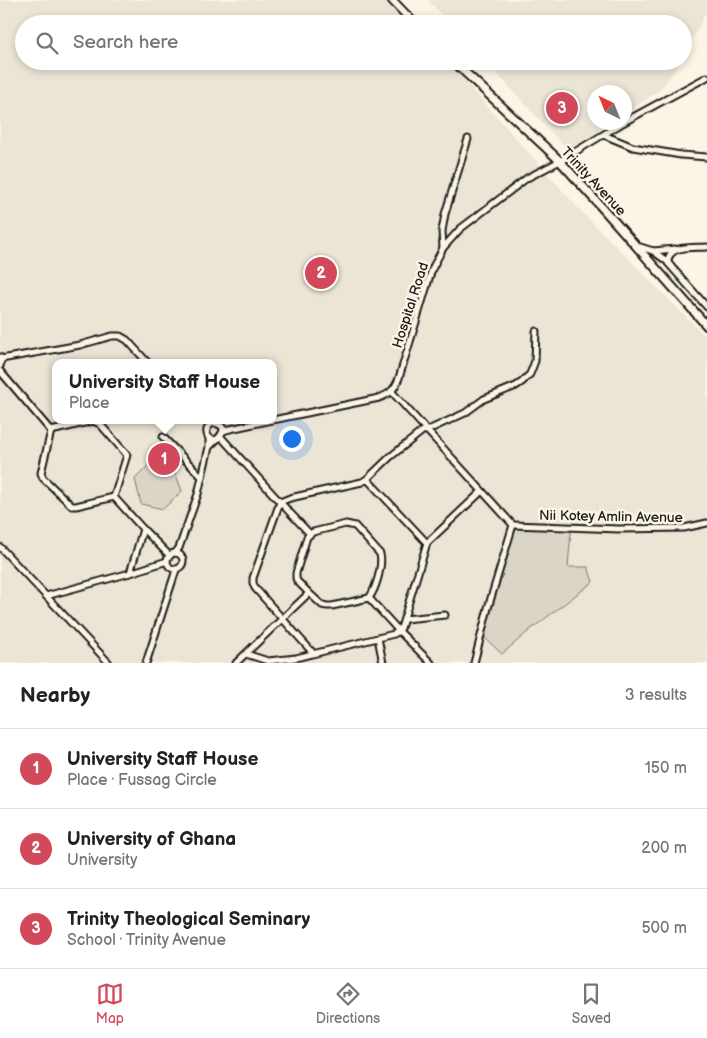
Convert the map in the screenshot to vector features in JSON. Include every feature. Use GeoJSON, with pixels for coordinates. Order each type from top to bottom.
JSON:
{"type":"FeatureCollection","features":[{"type":"Feature","properties":{"kind":"street"},"geometry":{"type":"LineString","coordinates":[[392,0],[406,15]]}},
{"type":"Feature","properties":{"kind":"street","name":"Trinity Avenue"},"geometry":{"type":"LineString","coordinates":[[463,70],[560,161],[707,326]]}},
{"type":"Feature","properties":{"kind":"street","name":"Hospital Road"},"geometry":{"type":"LineString","coordinates":[[632,118],[707,77]]}},
{"type":"Feature","properties":{"kind":"street","name":"Hospital Road"},"geometry":{"type":"LineString","coordinates":[[392,392],[399,378],[432,269],[443,248],[460,229],[527,178],[560,161],[611,130]]}},
{"type":"Feature","properties":{"kind":"street"},"geometry":{"type":"LineString","coordinates":[[604,134],[633,147],[707,157]]}},
{"type":"Feature","properties":{"kind":"street"},"geometry":{"type":"LineString","coordinates":[[443,248],[442,231],[445,214],[468,138]]}},
{"type":"Feature","properties":{"kind":"street"},"geometry":{"type":"LineString","coordinates":[[636,246],[653,251],[668,260],[707,307]]}},
{"type":"Feature","properties":{"kind":"street"},"geometry":{"type":"LineString","coordinates":[[653,251],[707,247]]}},
{"type":"Feature","properties":{"kind":"street"},"geometry":{"type":"LineString","coordinates":[[668,260],[672,252],[678,249]]}},
{"type":"Feature","properties":{"kind":"street"},"geometry":{"type":"LineString","coordinates":[[313,653],[282,620],[255,588],[253,583],[253,578],[280,502],[290,498],[362,482],[390,457],[426,430],[465,413],[484,399],[522,382],[530,374],[535,361],[536,330]]}},
{"type":"Feature","properties":{"kind":"street"},"geometry":{"type":"LineString","coordinates":[[0,366],[0,358],[80,345],[112,336],[120,336],[127,340],[144,359]]}},
{"type":"Feature","properties":{"kind":"street"},"geometry":{"type":"LineString","coordinates":[[0,371],[51,431]]}},
{"type":"Feature","properties":{"kind":"street"},"geometry":{"type":"LineString","coordinates":[[277,419],[379,398],[392,392],[513,525],[474,663]]}},
{"type":"Feature","properties":{"kind":"street"},"geometry":{"type":"LineString","coordinates":[[51,431],[81,424]]}},
{"type":"Feature","properties":{"kind":"street"},"geometry":{"type":"LineString","coordinates":[[100,424],[127,455],[114,498]]}},
{"type":"Feature","properties":{"kind":"street"},"geometry":{"type":"LineString","coordinates":[[114,498],[143,529],[173,556],[183,560],[180,568],[173,569],[167,564],[173,556],[180,548],[198,494],[209,447],[209,438],[206,431],[208,426],[212,424]]}},
{"type":"Feature","properties":{"kind":"street"},"geometry":{"type":"LineString","coordinates":[[216,424],[219,425],[220,434],[310,534]]}},
{"type":"Feature","properties":{"kind":"street"},"geometry":{"type":"LineString","coordinates":[[209,438],[230,429],[253,424]]}},
{"type":"Feature","properties":{"kind":"street"},"geometry":{"type":"LineString","coordinates":[[51,431],[41,473],[43,478],[72,506],[114,498]]}},
{"type":"Feature","properties":{"kind":"street"},"geometry":{"type":"LineString","coordinates":[[209,447],[220,434]]}},
{"type":"Feature","properties":{"kind":"street"},"geometry":{"type":"LineString","coordinates":[[163,437],[202,477]]}},
{"type":"Feature","properties":{"kind":"street"},"geometry":{"type":"LineString","coordinates":[[366,479],[427,543]]}},
{"type":"Feature","properties":{"kind":"street"},"geometry":{"type":"LineString","coordinates":[[246,654],[268,662],[296,658],[394,634],[399,631],[405,618],[427,543],[482,491]]}},
{"type":"Feature","properties":{"kind":"street","name":"Nii Kotey Amlin Avenue"},"geometry":{"type":"LineString","coordinates":[[513,525],[619,529],[684,528],[707,523]]}},
{"type":"Feature","properties":{"kind":"street"},"geometry":{"type":"LineString","coordinates":[[346,524],[355,526],[377,550],[382,560],[374,589],[369,598],[332,606],[322,605],[297,581],[296,573],[307,537],[310,534],[346,524]]}},
{"type":"Feature","properties":{"kind":"street"},"geometry":{"type":"LineString","coordinates":[[130,573],[143,529]]}},
{"type":"Feature","properties":{"kind":"street"},"geometry":{"type":"LineString","coordinates":[[0,547],[110,663]]}},
{"type":"Feature","properties":{"kind":"street"},"geometry":{"type":"LineString","coordinates":[[46,596],[130,573],[173,556]]}},
{"type":"Feature","properties":{"kind":"street"},"geometry":{"type":"LineString","coordinates":[[146,663],[172,579],[173,569]]}},
{"type":"Feature","properties":{"kind":"street"},"geometry":{"type":"LineString","coordinates":[[236,663],[309,593]]}},
{"type":"Feature","properties":{"kind":"street"},"geometry":{"type":"LineString","coordinates":[[369,598],[431,663]]}},
{"type":"Feature","properties":{"kind":"street"},"geometry":{"type":"LineString","coordinates":[[405,618],[445,615]]}},
{"type":"Feature","properties":{"kind":"street"},"geometry":{"type":"LineString","coordinates":[[378,638],[383,663]]}},
{"type":"Feature","properties":{"kind":"shaded area"},"geometry":{"type":"Polygon","coordinates":[[[0,0],[392,0],[406,15],[15,15],[15,70],[455,70],[578,208],[707,338],[707,663],[0,663],[0,0]]]}},
{"type":"Feature","properties":{"kind":"shaded area"},"geometry":{"type":"Polygon","coordinates":[[[428,0],[707,0],[707,10],[692,40],[692,15],[442,15],[428,0]]]}},
{"type":"Feature","properties":{"kind":"shaded area"},"geometry":{"type":"Polygon","coordinates":[[[493,70],[675,70],[661,89],[632,109],[632,85],[587,85],[587,130],[601,130],[568,150],[493,70]]]}},
{"type":"Feature","properties":{"kind":"shaded area"},"geometry":{"type":"Polygon","coordinates":[[[152,462],[174,470],[182,491],[163,509],[141,504],[135,479],[152,462]]]}},
{"type":"Feature","properties":{"kind":"shaded area"},"geometry":{"type":"Polygon","coordinates":[[[515,528],[571,531],[568,567],[588,567],[593,582],[502,654],[484,637],[515,528]]]}},
{"type":"Feature","properties":{"kind":"place","name":"Trinity Theological Seminary"},"geometry":{"type":"Point","coordinates":[562,108]}},
{"type":"Feature","properties":{"kind":"place","name":"University of Ghana"},"geometry":{"type":"Point","coordinates":[321,273]}},
{"type":"Feature","properties":{"kind":"place","name":"University Staff House"},"geometry":{"type":"Point","coordinates":[164,459]}}]}
